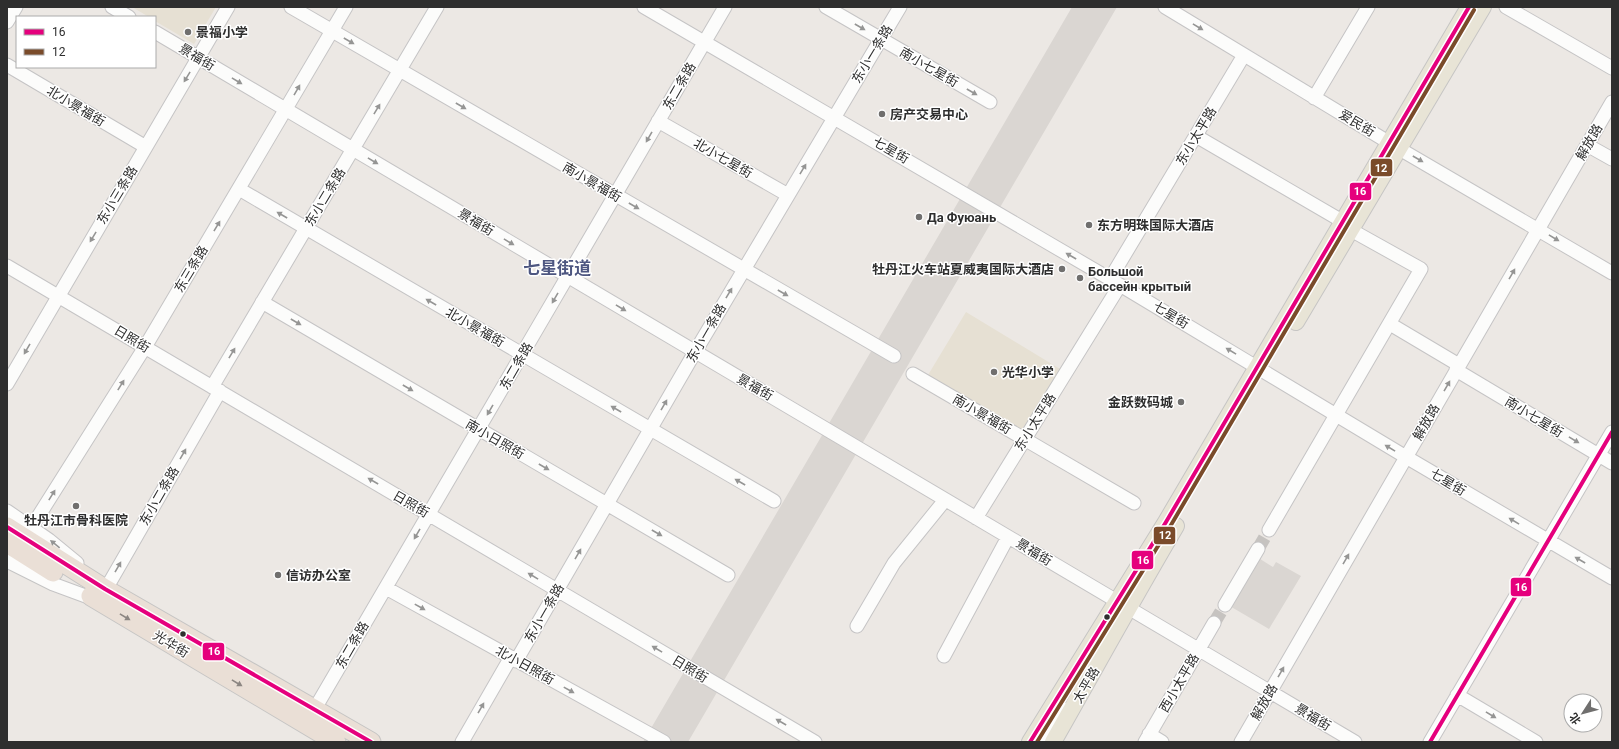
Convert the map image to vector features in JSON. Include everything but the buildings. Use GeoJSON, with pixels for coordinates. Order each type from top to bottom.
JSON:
{"type":"FeatureCollection","features":[{"type":"Feature","properties":{"kind":"highway","name":"光华街"},"geometry":{"type":"LineString","coordinates":[[7,527],[15,550],[102,595],[310,717],[371,742]]}},
{"type":"Feature","properties":{"kind":"highway","name":"光华街"},"geometry":{"type":"LineString","coordinates":[[310,717],[336,742]]}},
{"type":"Feature","properties":{"kind":"main road","name":"太平路"},"geometry":{"type":"LineString","coordinates":[[1030,742],[1123,605],[1394,145],[1469,7]]}},
{"type":"Feature","properties":{"kind":"main road","name":"太平路"},"geometry":{"type":"LineString","coordinates":[[1394,145],[1483,7]]}},
{"type":"Feature","properties":{"kind":"main road","name":"太平路"},"geometry":{"type":"LineString","coordinates":[[1053,742],[1114,619]]}},
{"type":"Feature","properties":{"kind":"street"},"geometry":{"type":"LineString","coordinates":[[7,22],[16,7]]}},
{"type":"Feature","properties":{"kind":"street"},"geometry":{"type":"LineString","coordinates":[[112,7],[127,16]]}},
{"type":"Feature","properties":{"kind":"street","name":"东小三条路"},"geometry":{"type":"LineString","coordinates":[[7,384],[228,7]]}},
{"type":"Feature","properties":{"kind":"street","name":"南小景福街"},"geometry":{"type":"LineString","coordinates":[[290,7],[894,356]]}},
{"type":"Feature","properties":{"kind":"street","name":"东三条路"},"geometry":{"type":"LineString","coordinates":[[15,550],[145,347],[346,7]]}},
{"type":"Feature","properties":{"kind":"street","name":"东小二条路"},"geometry":{"type":"LineString","coordinates":[[102,595],[216,389],[262,302],[437,7]]}},
{"type":"Feature","properties":{"kind":"street","name":"七星街"},"geometry":{"type":"LineString","coordinates":[[644,7],[1115,282],[1406,457],[1612,578]]}},
{"type":"Feature","properties":{"kind":"street","name":"东二条路"},"geometry":{"type":"LineString","coordinates":[[310,717],[725,7]]}},
{"type":"Feature","properties":{"kind":"street","name":"南小七星街"},"geometry":{"type":"LineString","coordinates":[[826,7],[990,102]]}},
{"type":"Feature","properties":{"kind":"street","name":"东小一条路"},"geometry":{"type":"LineString","coordinates":[[462,742],[557,590],[694,352],[900,7]]}},
{"type":"Feature","properties":{"kind":"street","name":"爱民街"},"geometry":{"type":"LineString","coordinates":[[1165,7],[1314,98],[1612,273]]}},
{"type":"Feature","properties":{"kind":"street"},"geometry":{"type":"LineString","coordinates":[[1314,98],[1368,7]]}},
{"type":"Feature","properties":{"kind":"street"},"geometry":{"type":"LineString","coordinates":[[1506,7],[1612,68]]}},
{"type":"Feature","properties":{"kind":"street","name":"景福街"},"geometry":{"type":"LineString","coordinates":[[156,33],[1355,742]]}},
{"type":"Feature","properties":{"kind":"street","name":"东小太平路"},"geometry":{"type":"LineString","coordinates":[[976,518],[1025,439],[1115,282],[1196,136],[1244,55]]}},
{"type":"Feature","properties":{"kind":"street","name":"北小景福街"},"geometry":{"type":"LineString","coordinates":[[7,65],[146,147]]}},
{"type":"Feature","properties":{"kind":"street","name":"解放路"},"geometry":{"type":"LineString","coordinates":[[1241,742],[1612,102]]}},
{"type":"Feature","properties":{"kind":"street","name":"北小七星街"},"geometry":{"type":"LineString","coordinates":[[658,122],[788,195]]}},
{"type":"Feature","properties":{"kind":"street"},"geometry":{"type":"LineString","coordinates":[[1196,136],[1421,270],[1269,530]]}},
{"type":"Feature","properties":{"kind":"street"},"geometry":{"type":"LineString","coordinates":[[1587,145],[1612,159]]}},
{"type":"Feature","properties":{"kind":"street","name":"北小景福街"},"geometry":{"type":"LineString","coordinates":[[238,190],[774,501]]}},
{"type":"Feature","properties":{"kind":"street","name":"日照街"},"geometry":{"type":"LineString","coordinates":[[7,266],[815,742]]}},
{"type":"Feature","properties":{"kind":"street","name":"南小日照街"},"geometry":{"type":"LineString","coordinates":[[262,302],[728,575]]}},
{"type":"Feature","properties":{"kind":"street","name":"南小七星街"},"geometry":{"type":"LineString","coordinates":[[1390,324],[1458,368],[1612,463]]}},
{"type":"Feature","properties":{"kind":"street","name":"南小景福街"},"geometry":{"type":"LineString","coordinates":[[913,374],[1134,503]]}},
{"type":"Feature","properties":{"kind":"street"},"geometry":{"type":"LineString","coordinates":[[1430,742],[1612,432]]}},
{"type":"Feature","properties":{"kind":"street"},"geometry":{"type":"LineString","coordinates":[[857,626],[894,563],[945,500]]}},
{"type":"Feature","properties":{"kind":"street"},"geometry":{"type":"LineString","coordinates":[[7,511],[15,550],[53,584],[102,595]]}},
{"type":"Feature","properties":{"kind":"street"},"geometry":{"type":"LineString","coordinates":[[944,656],[1008,537]]}},
{"type":"Feature","properties":{"kind":"street"},"geometry":{"type":"LineString","coordinates":[[1225,605],[1258,549]]}},
{"type":"Feature","properties":{"kind":"street","name":"北小日照街"},"geometry":{"type":"LineString","coordinates":[[386,588],[664,742]]}},
{"type":"Feature","properties":{"kind":"street"},"geometry":{"type":"LineString","coordinates":[[1038,742],[1100,639],[1114,619]]}},
{"type":"Feature","properties":{"kind":"street"},"geometry":{"type":"LineString","coordinates":[[1043,742],[1103,641],[1114,619]]}},
{"type":"Feature","properties":{"kind":"street","name":"西小太平路"},"geometry":{"type":"LineString","coordinates":[[1147,738],[1214,623]]}},
{"type":"Feature","properties":{"kind":"street"},"geometry":{"type":"LineString","coordinates":[[1457,695],[1536,742]]}},
{"type":"Feature","properties":{"kind":"street"},"geometry":{"type":"LineString","coordinates":[[1147,738],[1162,742]]}},
{"type":"Feature","properties":{"kind":"shaded area","name":"景福小学"},"geometry":{"type":"Polygon","coordinates":[[[132,7],[216,7],[194,44],[156,22],[156,16],[147,16],[132,7]]]}},
{"type":"Feature","properties":{"kind":"shaded area"},"geometry":{"type":"Polygon","coordinates":[[[1072,7],[1117,7],[688,742],[643,742],[1072,7]]]}},
{"type":"Feature","properties":{"kind":"shaded area","name":"光华小学"},"geometry":{"type":"Polygon","coordinates":[[[966,312],[1060,369],[1022,432],[928,375],[966,312]]]}},
{"type":"Feature","properties":{"kind":"shaded area"},"geometry":{"type":"Polygon","coordinates":[[[1257,557],[1273,567],[1276,562],[1301,576],[1269,629],[1228,605],[1257,557]]]}},
{"type":"Feature","properties":{"kind":"tunnel"},"geometry":{"type":"LineString","coordinates":[[1258,549],[1269,530]]}},
{"type":"Feature","properties":{"kind":"tunnel"},"geometry":{"type":"LineString","coordinates":[[1214,623],[1225,605]]}},
{"type":"Feature","properties":{"kind":"transit line","name":"16"},"geometry":{"type":"LineString","coordinates":[[1030,742],[1166,522],[1469,7]]}},
{"type":"Feature","properties":{"kind":"transit line","name":"12"},"geometry":{"type":"LineString","coordinates":[[1037,742],[1171,525],[1474,10]]}},
{"type":"Feature","properties":{"kind":"transit line","name":"16"},"geometry":{"type":"LineString","coordinates":[[1430,742],[1612,432]]}},
{"type":"Feature","properties":{"kind":"transit line","name":"16"},"geometry":{"type":"LineString","coordinates":[[7,527],[105,589],[371,742]]}},
{"type":"Feature","properties":{"kind":"place","name":"景福小学"},"geometry":{"type":"Point","coordinates":[188,32]}},
{"type":"Feature","properties":{"kind":"place","name":"房产交易中心"},"geometry":{"type":"Point","coordinates":[882,114]}},
{"type":"Feature","properties":{"kind":"place","name":"Да Фуюань"},"geometry":{"type":"Point","coordinates":[919,217]}},
{"type":"Feature","properties":{"kind":"place","name":"东方明珠国际大酒店"},"geometry":{"type":"Point","coordinates":[1089,225]}},
{"type":"Feature","properties":{"kind":"place","name":"牡丹江火车站夏威夷国际大酒店"},"geometry":{"type":"Point","coordinates":[1062,269]}},
{"type":"Feature","properties":{"kind":"place","name":"Большой бассейн крытый"},"geometry":{"type":"Point","coordinates":[1080,278]}},
{"type":"Feature","properties":{"kind":"place","name":"光华小学"},"geometry":{"type":"Point","coordinates":[994,372]}},
{"type":"Feature","properties":{"kind":"place","name":"金跃数码城"},"geometry":{"type":"Point","coordinates":[1181,402]}},
{"type":"Feature","properties":{"kind":"place","name":"牡丹江市骨科医院"},"geometry":{"type":"Point","coordinates":[76,506]}},
{"type":"Feature","properties":{"kind":"place","name":"信访办公室"},"geometry":{"type":"Point","coordinates":[278,575]}},
{"type":"Feature","properties":{"kind":"district","name":"七星街道"},"geometry":{"type":"Point","coordinates":[557,268]}}]}
